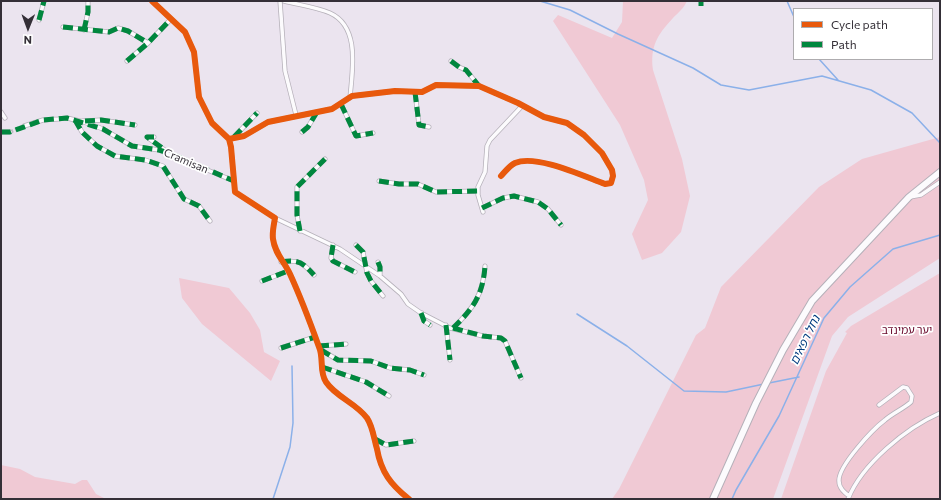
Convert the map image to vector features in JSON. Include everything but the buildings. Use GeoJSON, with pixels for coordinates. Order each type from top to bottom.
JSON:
{"type":"FeatureCollection","features":[{"type":"Feature","properties":{"kind":"main road"},"geometry":{"type":"LineString","coordinates":[[713,499],[756,403],[783,350],[812,301],[909,197],[940,172]]}},
{"type":"Feature","properties":{"kind":"street"},"geometry":{"type":"LineString","coordinates":[[39,20],[44,1]]}},
{"type":"Feature","properties":{"kind":"street"},"geometry":{"type":"LineString","coordinates":[[84,30],[88,12],[88,1]]}},
{"type":"Feature","properties":{"kind":"street"},"geometry":{"type":"LineString","coordinates":[[152,1],[185,32],[194,52],[199,97],[212,123],[231,139],[234,160],[235,192],[242,198],[275,218],[300,231],[333,245],[380,276],[401,294],[408,304],[421,313],[452,328],[483,336],[501,338],[505,341],[521,378]]}},
{"type":"Feature","properties":{"kind":"street"},"geometry":{"type":"LineString","coordinates":[[280,1],[285,71],[296,115]]}},
{"type":"Feature","properties":{"kind":"street"},"geometry":{"type":"LineString","coordinates":[[284,1],[330,13],[337,18],[348,31],[353,50],[350,98]]}},
{"type":"Feature","properties":{"kind":"street"},"geometry":{"type":"LineString","coordinates":[[127,61],[148,43],[171,19]]}},
{"type":"Feature","properties":{"kind":"street"},"geometry":{"type":"LineString","coordinates":[[63,27],[109,32],[118,28],[128,31],[148,43]]}},
{"type":"Feature","properties":{"kind":"street"},"geometry":{"type":"LineString","coordinates":[[451,61],[466,70],[479,86]]}},
{"type":"Feature","properties":{"kind":"street"},"geometry":{"type":"LineString","coordinates":[[231,139],[244,136],[268,122],[296,115],[332,109],[350,98],[395,91],[428,91],[431,87],[436,85],[479,86],[500,94],[544,117],[567,123],[584,135],[602,153],[612,170],[613,176],[611,183],[605,184],[560,167],[524,161],[513,164],[501,176]]}},
{"type":"Feature","properties":{"kind":"street"},"geometry":{"type":"LineString","coordinates":[[415,92],[419,125],[429,126]]}},
{"type":"Feature","properties":{"kind":"street"},"geometry":{"type":"LineString","coordinates":[[341,104],[356,136],[373,133]]}},
{"type":"Feature","properties":{"kind":"street"},"geometry":{"type":"LineString","coordinates":[[522,106],[490,140],[487,146],[485,172],[478,191],[482,210],[503,198],[514,196],[524,200],[538,202],[548,209],[561,225]]}},
{"type":"Feature","properties":{"kind":"street"},"geometry":{"type":"LineString","coordinates":[[1,112],[5,118]]}},
{"type":"Feature","properties":{"kind":"street"},"geometry":{"type":"LineString","coordinates":[[302,132],[308,127],[317,112]]}},
{"type":"Feature","properties":{"kind":"street"},"geometry":{"type":"LineString","coordinates":[[231,139],[258,113]]}},
{"type":"Feature","properties":{"kind":"street","name":"Cramisan"},"geometry":{"type":"LineString","coordinates":[[24,126],[43,120],[67,118],[103,129],[132,146],[159,150],[171,154],[234,181]]}},
{"type":"Feature","properties":{"kind":"street"},"geometry":{"type":"LineString","coordinates":[[134,125],[101,120],[77,121],[82,132],[97,146],[115,156],[144,160],[163,166],[184,199],[199,206],[210,221]]}},
{"type":"Feature","properties":{"kind":"street"},"geometry":{"type":"LineString","coordinates":[[1,132],[10,132]]}},
{"type":"Feature","properties":{"kind":"street"},"geometry":{"type":"LineString","coordinates":[[154,137],[147,137],[171,154]]}},
{"type":"Feature","properties":{"kind":"street"},"geometry":{"type":"LineString","coordinates":[[300,231],[297,215],[297,187],[325,159]]}},
{"type":"Feature","properties":{"kind":"street"},"geometry":{"type":"LineString","coordinates":[[379,181],[398,184],[418,184],[436,192],[478,191]]}},
{"type":"Feature","properties":{"kind":"street"},"geometry":{"type":"LineString","coordinates":[[909,197],[921,195],[940,182]]}},
{"type":"Feature","properties":{"kind":"street"},"geometry":{"type":"LineString","coordinates":[[275,218],[272,238],[281,262],[288,271],[316,337],[320,350],[325,380],[330,387],[346,398],[367,418],[385,473],[394,488],[408,499]]}},
{"type":"Feature","properties":{"kind":"street"},"geometry":{"type":"LineString","coordinates":[[333,245],[331,258],[355,272]]}},
{"type":"Feature","properties":{"kind":"street"},"geometry":{"type":"LineString","coordinates":[[356,245],[363,252],[365,266],[371,281],[383,296]]}},
{"type":"Feature","properties":{"kind":"street"},"geometry":{"type":"LineString","coordinates":[[281,262],[293,260],[304,264],[314,275]]}},
{"type":"Feature","properties":{"kind":"street"},"geometry":{"type":"LineString","coordinates":[[378,262],[380,267],[380,276]]}},
{"type":"Feature","properties":{"kind":"street"},"geometry":{"type":"LineString","coordinates":[[452,328],[465,317],[480,296],[485,266]]}},
{"type":"Feature","properties":{"kind":"street"},"geometry":{"type":"LineString","coordinates":[[262,281],[288,271]]}},
{"type":"Feature","properties":{"kind":"street"},"geometry":{"type":"LineString","coordinates":[[421,313],[424,321],[430,325]]}},
{"type":"Feature","properties":{"kind":"street"},"geometry":{"type":"LineString","coordinates":[[446,325],[450,360]]}},
{"type":"Feature","properties":{"kind":"street"},"geometry":{"type":"LineString","coordinates":[[281,348],[316,337]]}},
{"type":"Feature","properties":{"kind":"street"},"geometry":{"type":"LineString","coordinates":[[319,346],[346,344]]}},
{"type":"Feature","properties":{"kind":"street"},"geometry":{"type":"LineString","coordinates":[[320,350],[338,360],[371,361],[390,368],[410,370],[424,375]]}},
{"type":"Feature","properties":{"kind":"street"},"geometry":{"type":"LineString","coordinates":[[322,368],[366,382],[389,396]]}},
{"type":"Feature","properties":{"kind":"street"},"geometry":{"type":"LineString","coordinates":[[879,405],[903,387],[907,388],[912,396],[911,402],[886,419],[859,445],[839,475],[839,482],[842,490],[848,497],[863,474],[893,444],[920,423],[940,413]]}},
{"type":"Feature","properties":{"kind":"street"},"geometry":{"type":"LineString","coordinates":[[375,439],[386,445],[414,441]]}},
{"type":"Feature","properties":{"kind":"green space"},"geometry":{"type":"Polygon","coordinates":[[[623,1],[687,1],[683,8],[667,24],[659,36],[654,48],[652,62],[653,70],[682,159],[690,196],[681,232],[662,253],[642,260],[632,234],[648,200],[644,180],[620,125],[553,21],[558,15],[612,38],[622,22],[623,1]]]}},
{"type":"Feature","properties":{"kind":"green space"},"geometry":{"type":"Polygon","coordinates":[[[940,137],[940,258],[848,317],[832,336],[773,499],[612,499],[619,489],[696,335],[705,328],[721,287],[819,187],[862,159],[940,137]]]}},
{"type":"Feature","properties":{"kind":"green space","name":"יער עמינדב"},"geometry":{"type":"Polygon","coordinates":[[[940,273],[940,499],[781,499],[826,371],[847,333],[845,332],[851,326],[940,273]]]}},
{"type":"Feature","properties":{"kind":"green space"},"geometry":{"type":"Polygon","coordinates":[[[179,278],[229,288],[250,313],[260,330],[264,352],[280,361],[271,381],[202,324],[182,298],[179,278]]]}},
{"type":"Feature","properties":{"kind":"green space"},"geometry":{"type":"Polygon","coordinates":[[[1,465],[20,469],[35,477],[75,484],[82,480],[87,480],[96,494],[106,499],[1,499],[1,465]]]}},
{"type":"Feature","properties":{"kind":"waterway"},"geometry":{"type":"LineString","coordinates":[[540,1],[570,10],[618,34],[693,68],[721,85],[749,90],[822,76],[871,90],[912,113],[940,143]]}},
{"type":"Feature","properties":{"kind":"waterway"},"geometry":{"type":"LineString","coordinates":[[787,1],[793,15]]}},
{"type":"Feature","properties":{"kind":"waterway"},"geometry":{"type":"LineString","coordinates":[[820,60],[838,80]]}},
{"type":"Feature","properties":{"kind":"waterway","name":"נחל רפאים"},"geometry":{"type":"LineString","coordinates":[[732,499],[779,416],[824,318],[850,287],[893,249],[940,235]]}},
{"type":"Feature","properties":{"kind":"waterway"},"geometry":{"type":"LineString","coordinates":[[577,314],[627,346],[684,391],[726,392],[764,384]]}},
{"type":"Feature","properties":{"kind":"waterway"},"geometry":{"type":"LineString","coordinates":[[273,499],[290,447],[293,423],[292,366]]}},
{"type":"Feature","properties":{"kind":"waterway"},"geometry":{"type":"LineString","coordinates":[[769,383],[799,377]]}},
{"type":"Feature","properties":{"kind":"tunnel"},"geometry":{"type":"LineString","coordinates":[[10,132],[24,126]]}},
{"type":"Feature","properties":{"kind":"marked path"},"geometry":{"type":"LineString","coordinates":[[39,20],[44,1]]}},
{"type":"Feature","properties":{"kind":"marked path"},"geometry":{"type":"LineString","coordinates":[[84,30],[88,12],[88,1]]}},
{"type":"Feature","properties":{"kind":"marked path"},"geometry":{"type":"LineString","coordinates":[[701,1],[701,6]]}},
{"type":"Feature","properties":{"kind":"marked path"},"geometry":{"type":"LineString","coordinates":[[127,61],[148,43],[171,19]]}},
{"type":"Feature","properties":{"kind":"marked path"},"geometry":{"type":"LineString","coordinates":[[63,27],[109,32],[118,28],[128,31],[148,43]]}},
{"type":"Feature","properties":{"kind":"marked path"},"geometry":{"type":"LineString","coordinates":[[451,61],[466,70],[479,86]]}},
{"type":"Feature","properties":{"kind":"marked path"},"geometry":{"type":"LineString","coordinates":[[415,92],[419,125],[429,127]]}},
{"type":"Feature","properties":{"kind":"marked path"},"geometry":{"type":"LineString","coordinates":[[341,104],[356,136],[373,133]]}},
{"type":"Feature","properties":{"kind":"marked path"},"geometry":{"type":"LineString","coordinates":[[302,132],[308,127],[317,112]]}},
{"type":"Feature","properties":{"kind":"marked path"},"geometry":{"type":"LineString","coordinates":[[234,137],[257,113]]}},
{"type":"Feature","properties":{"kind":"marked path"},"geometry":{"type":"LineString","coordinates":[[1,132],[10,132],[43,120],[67,118],[103,129],[132,146],[169,153],[234,181]]}},
{"type":"Feature","properties":{"kind":"marked path"},"geometry":{"type":"LineString","coordinates":[[75,120],[82,132],[97,146],[115,156],[145,160],[163,166],[184,199],[199,206],[210,221]]}},
{"type":"Feature","properties":{"kind":"marked path"},"geometry":{"type":"LineString","coordinates":[[85,121],[101,120],[135,125]]}},
{"type":"Feature","properties":{"kind":"marked path"},"geometry":{"type":"LineString","coordinates":[[154,137],[147,137],[165,150]]}},
{"type":"Feature","properties":{"kind":"marked path"},"geometry":{"type":"LineString","coordinates":[[300,231],[297,215],[297,187],[325,159]]}},
{"type":"Feature","properties":{"kind":"marked path"},"geometry":{"type":"LineString","coordinates":[[379,181],[399,184],[418,184],[436,192],[478,191]]}},
{"type":"Feature","properties":{"kind":"marked path"},"geometry":{"type":"LineString","coordinates":[[482,208],[503,198],[514,196],[538,202],[548,209],[561,225]]}},
{"type":"Feature","properties":{"kind":"marked path"},"geometry":{"type":"LineString","coordinates":[[333,245],[331,258],[333,261],[355,272]]}},
{"type":"Feature","properties":{"kind":"marked path"},"geometry":{"type":"LineString","coordinates":[[356,245],[363,252],[367,273],[371,281],[383,296]]}},
{"type":"Feature","properties":{"kind":"marked path"},"geometry":{"type":"LineString","coordinates":[[281,262],[292,261],[300,263],[307,267],[314,275]]}},
{"type":"Feature","properties":{"kind":"marked path"},"geometry":{"type":"LineString","coordinates":[[378,262],[380,267],[380,276]]}},
{"type":"Feature","properties":{"kind":"marked path"},"geometry":{"type":"LineString","coordinates":[[453,328],[476,301],[482,285],[485,266]]}},
{"type":"Feature","properties":{"kind":"marked path"},"geometry":{"type":"LineString","coordinates":[[262,281],[288,271]]}},
{"type":"Feature","properties":{"kind":"marked path"},"geometry":{"type":"LineString","coordinates":[[421,313],[424,321],[430,325]]}},
{"type":"Feature","properties":{"kind":"marked path"},"geometry":{"type":"LineString","coordinates":[[446,325],[450,360]]}},
{"type":"Feature","properties":{"kind":"marked path"},"geometry":{"type":"LineString","coordinates":[[453,328],[483,336],[501,338],[505,341],[521,378]]}},
{"type":"Feature","properties":{"kind":"marked path"},"geometry":{"type":"LineString","coordinates":[[281,348],[315,337]]}},
{"type":"Feature","properties":{"kind":"marked path"},"geometry":{"type":"LineString","coordinates":[[319,346],[346,344]]}},
{"type":"Feature","properties":{"kind":"marked path"},"geometry":{"type":"LineString","coordinates":[[321,350],[338,360],[371,361],[390,368],[410,370],[424,375]]}},
{"type":"Feature","properties":{"kind":"marked path"},"geometry":{"type":"LineString","coordinates":[[322,367],[366,382],[389,396]]}},
{"type":"Feature","properties":{"kind":"marked path"},"geometry":{"type":"LineString","coordinates":[[375,439],[386,445],[414,441]]}},
{"type":"Feature","properties":{"kind":"cycle path"},"geometry":{"type":"LineString","coordinates":[[152,1],[185,32],[194,52],[199,97],[212,123],[229,139],[235,192],[275,218],[273,234],[274,244],[288,269],[302,301],[320,351],[322,369],[326,382],[335,392],[357,408],[367,418],[372,429],[381,465],[384,471],[397,489],[409,499]]}},
{"type":"Feature","properties":{"kind":"cycle path"},"geometry":{"type":"LineString","coordinates":[[229,139],[244,136],[268,122],[332,109],[352,96],[395,91],[422,92],[436,85],[479,86],[518,103],[544,117],[567,123],[584,135],[602,153],[612,170],[613,176],[611,183],[605,184],[560,167],[535,161],[515,163],[501,176]]}}]}
